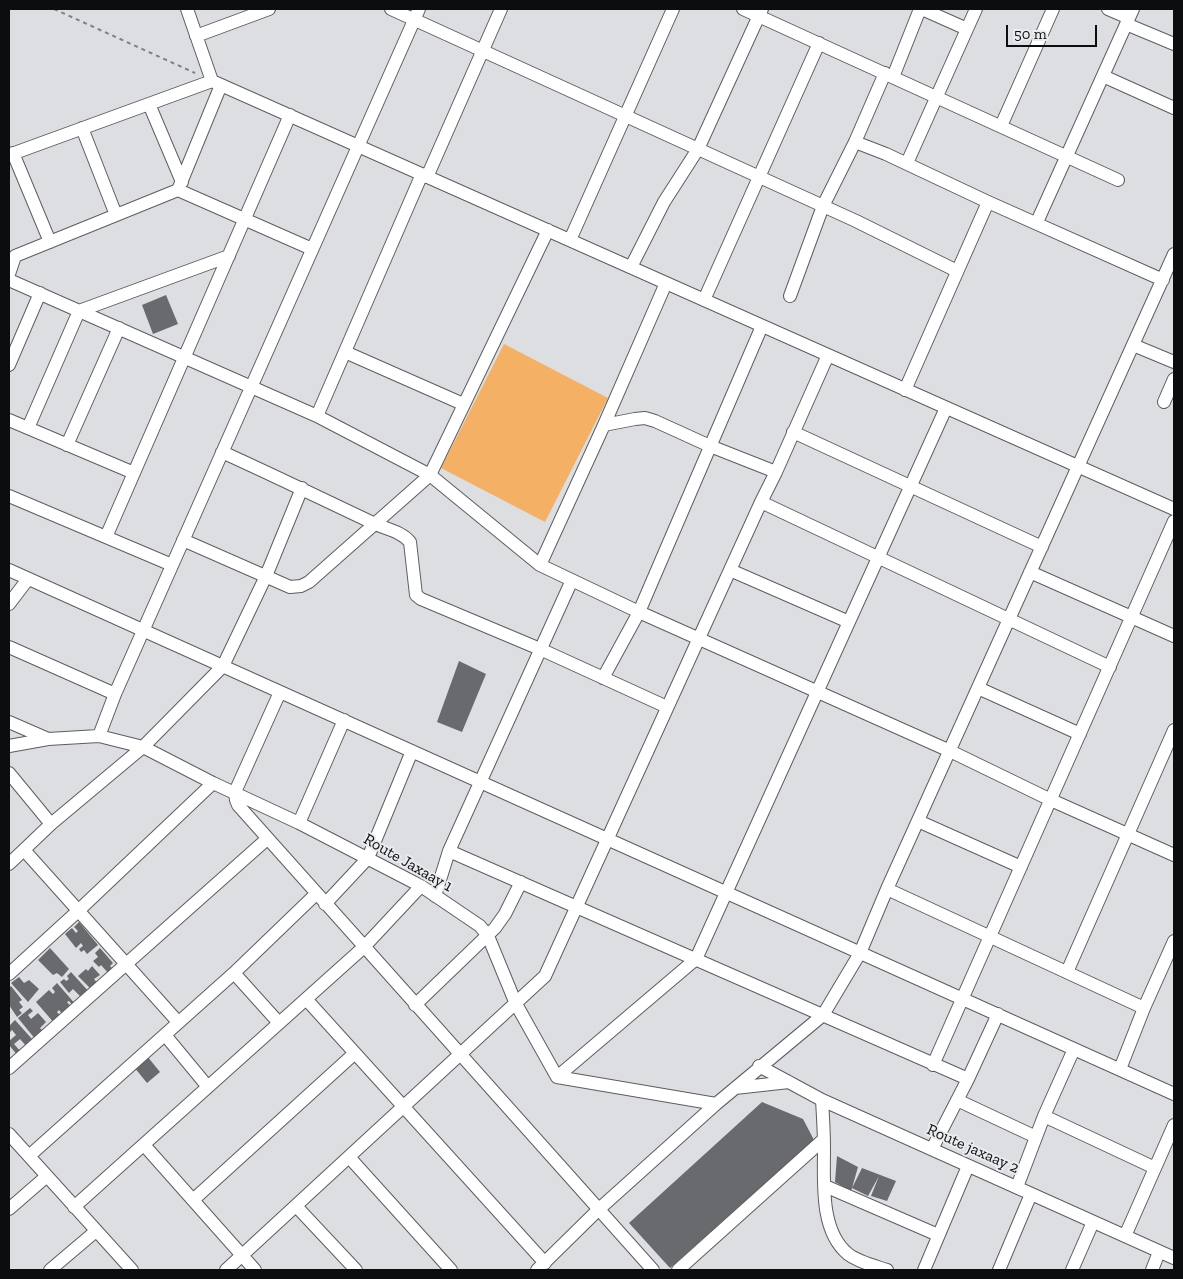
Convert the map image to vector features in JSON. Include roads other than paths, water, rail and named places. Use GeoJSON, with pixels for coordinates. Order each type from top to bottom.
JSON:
{"type":"FeatureCollection","features":[{"type":"Feature","properties":{"kind":"street"},"geometry":{"type":"LineString","coordinates":[[9,274],[15,256],[116,215],[180,186],[217,83],[196,36],[187,9]]}},
{"type":"Feature","properties":{"kind":"street"},"geometry":{"type":"LineString","coordinates":[[196,36],[269,9]]}},
{"type":"Feature","properties":{"kind":"street"},"geometry":{"type":"LineString","coordinates":[[390,9],[417,14],[482,51],[823,206],[957,271]]}},
{"type":"Feature","properties":{"kind":"street"},"geometry":{"type":"LineString","coordinates":[[318,416],[424,175],[501,9]]}},
{"type":"Feature","properties":{"kind":"street"},"geometry":{"type":"LineString","coordinates":[[570,240],[673,9]]}},
{"type":"Feature","properties":{"kind":"street"},"geometry":{"type":"LineString","coordinates":[[743,9],[760,12],[819,43],[1118,180]]}},
{"type":"Feature","properties":{"kind":"street"},"geometry":{"type":"LineString","coordinates":[[790,296],[823,206],[921,9],[967,29]]}},
{"type":"Feature","properties":{"kind":"street"},"geometry":{"type":"LineString","coordinates":[[907,163],[976,9]]}},
{"type":"Feature","properties":{"kind":"street"},"geometry":{"type":"LineString","coordinates":[[1000,126],[1053,9]]}},
{"type":"Feature","properties":{"kind":"street"},"geometry":{"type":"LineString","coordinates":[[1108,9],[1129,17],[1174,44]]}},
{"type":"Feature","properties":{"kind":"street"},"geometry":{"type":"LineString","coordinates":[[631,267],[664,202],[698,149],[760,12]]}},
{"type":"Feature","properties":{"kind":"street"},"geometry":{"type":"LineString","coordinates":[[99,736],[143,630],[417,14]]}},
{"type":"Feature","properties":{"kind":"street"},"geometry":{"type":"LineString","coordinates":[[1037,222],[1129,17]]}},
{"type":"Feature","properties":{"kind":"street"},"geometry":{"type":"LineString","coordinates":[[704,300],[819,43]]}},
{"type":"Feature","properties":{"kind":"street"},"geometry":{"type":"LineString","coordinates":[[1103,76],[1174,108]]}},
{"type":"Feature","properties":{"kind":"street"},"geometry":{"type":"LineString","coordinates":[[50,242],[11,154],[149,104],[217,83],[1174,509]]}},
{"type":"Feature","properties":{"kind":"street"},"geometry":{"type":"LineString","coordinates":[[149,104],[180,186],[245,219],[312,249]]}},
{"type":"Feature","properties":{"kind":"street"},"geometry":{"type":"LineString","coordinates":[[106,537],[290,116]]}},
{"type":"Feature","properties":{"kind":"street"},"geometry":{"type":"LineString","coordinates":[[82,128],[116,215]]}},
{"type":"Feature","properties":{"kind":"street"},"geometry":{"type":"LineString","coordinates":[[855,142],[907,163],[988,202],[1168,276]]}},
{"type":"Feature","properties":{"kind":"street"},"geometry":{"type":"LineString","coordinates":[[905,390],[988,202]]}},
{"type":"Feature","properties":{"kind":"street"},"geometry":{"type":"LineString","coordinates":[[183,540],[290,587],[301,586],[309,582],[430,475],[548,230]]}},
{"type":"Feature","properties":{"kind":"street"},"geometry":{"type":"LineString","coordinates":[[306,999],[403,1107],[541,1267],[598,1210],[716,1104],[822,1015],[860,953],[1133,345],[1168,276],[1174,254]]}},
{"type":"Feature","properties":{"kind":"street"},"geometry":{"type":"LineString","coordinates":[[28,428],[79,311],[229,256]]}},
{"type":"Feature","properties":{"kind":"street"},"geometry":{"type":"LineString","coordinates":[[9,280],[318,416],[430,475],[540,565],[639,612],[950,751],[1050,800],[1174,855]]}},
{"type":"Feature","properties":{"kind":"street"},"geometry":{"type":"LineString","coordinates":[[540,565],[666,283]]}},
{"type":"Feature","properties":{"kind":"street"},"geometry":{"type":"LineString","coordinates":[[9,365],[40,293]]}},
{"type":"Feature","properties":{"kind":"street"},"geometry":{"type":"LineString","coordinates":[[603,678],[639,612],[762,326]]}},
{"type":"Feature","properties":{"kind":"street"},"geometry":{"type":"LineString","coordinates":[[67,445],[119,328]]}},
{"type":"Feature","properties":{"kind":"street"},"geometry":{"type":"LineString","coordinates":[[1133,345],[1174,362]]}},
{"type":"Feature","properties":{"kind":"street"},"geometry":{"type":"LineString","coordinates":[[345,352],[464,404]]}},
{"type":"Feature","properties":{"kind":"street"},"geometry":{"type":"LineString","coordinates":[[226,1270],[545,976],[828,355]]}},
{"type":"Feature","properties":{"kind":"street"},"geometry":{"type":"LineString","coordinates":[[1164,402],[1174,379]]}},
{"type":"Feature","properties":{"kind":"street"},"geometry":{"type":"LineString","coordinates":[[556,1077],[696,959],[946,408]]}},
{"type":"Feature","properties":{"kind":"street"},"geometry":{"type":"LineString","coordinates":[[604,425],[644,418],[655,421],[710,446],[776,472]]}},
{"type":"Feature","properties":{"kind":"street"},"geometry":{"type":"LineString","coordinates":[[9,420],[134,473]]}},
{"type":"Feature","properties":{"kind":"street"},"geometry":{"type":"LineString","coordinates":[[793,432],[1042,547]]}},
{"type":"Feature","properties":{"kind":"street"},"geometry":{"type":"LineString","coordinates":[[222,452],[375,524],[405,536],[410,542],[416,595],[421,599],[540,649],[667,708]]}},
{"type":"Feature","properties":{"kind":"street"},"geometry":{"type":"LineString","coordinates":[[9,864],[51,824],[143,747],[223,666],[266,576],[302,488]]}},
{"type":"Feature","properties":{"kind":"street"},"geometry":{"type":"LineString","coordinates":[[9,496],[172,565]]}},
{"type":"Feature","properties":{"kind":"street"},"geometry":{"type":"LineString","coordinates":[[761,502],[1110,667]]}},
{"type":"Feature","properties":{"kind":"street"},"geometry":{"type":"LineString","coordinates":[[933,1065],[1174,521]]}},
{"type":"Feature","properties":{"kind":"street"},"geometry":{"type":"LineString","coordinates":[[9,570],[1174,1094]]}},
{"type":"Feature","properties":{"kind":"street"},"geometry":{"type":"LineString","coordinates":[[730,570],[849,622]]}},
{"type":"Feature","properties":{"kind":"street"},"geometry":{"type":"LineString","coordinates":[[1030,572],[1174,636]]}},
{"type":"Feature","properties":{"kind":"street"},"geometry":{"type":"LineString","coordinates":[[9,604],[28,579]]}},
{"type":"Feature","properties":{"kind":"street"},"geometry":{"type":"LineString","coordinates":[[435,896],[450,851],[572,580]]}},
{"type":"Feature","properties":{"kind":"street"},"geometry":{"type":"LineString","coordinates":[[9,647],[115,694]]}},
{"type":"Feature","properties":{"kind":"street"},"geometry":{"type":"LineString","coordinates":[[978,688],[1080,734]]}},
{"type":"Feature","properties":{"kind":"street"},"geometry":{"type":"LineString","coordinates":[[280,692],[235,792],[238,805],[653,1270]]}},
{"type":"Feature","properties":{"kind":"street"},"geometry":{"type":"LineString","coordinates":[[299,823],[344,720]]}},
{"type":"Feature","properties":{"kind":"street"},"geometry":{"type":"LineString","coordinates":[[9,722],[48,740]]}},
{"type":"Feature","properties":{"kind":"street"},"geometry":{"type":"LineString","coordinates":[[1067,972],[1174,730]]}},
{"type":"Feature","properties":{"kind":"street","name":"Route Jaxaay 1"},"geometry":{"type":"LineString","coordinates":[[9,746],[48,740],[99,736],[143,747],[213,783],[299,823],[421,886],[480,926],[488,936],[516,1004],[556,1077]]}},
{"type":"Feature","properties":{"kind":"street"},"geometry":{"type":"LineString","coordinates":[[29,1156],[178,1022],[368,858],[412,751]]}},
{"type":"Feature","properties":{"kind":"street"},"geometry":{"type":"LineString","coordinates":[[9,773],[51,824]]}},
{"type":"Feature","properties":{"kind":"street"},"geometry":{"type":"LineString","coordinates":[[9,974],[213,783]]}},
{"type":"Feature","properties":{"kind":"street"},"geometry":{"type":"LineString","coordinates":[[918,821],[1021,867]]}},
{"type":"Feature","properties":{"kind":"street"},"geometry":{"type":"LineString","coordinates":[[9,1068],[267,839]]}},
{"type":"Feature","properties":{"kind":"street"},"geometry":{"type":"LineString","coordinates":[[24,850],[178,1022]]}},
{"type":"Feature","properties":{"kind":"street"},"geometry":{"type":"LineString","coordinates":[[450,851],[968,1079]]}},
{"type":"Feature","properties":{"kind":"street"},"geometry":{"type":"LineString","coordinates":[[415,1005],[488,936],[505,914],[521,882]]}},
{"type":"Feature","properties":{"kind":"street"},"geometry":{"type":"LineString","coordinates":[[74,1206],[364,947],[421,886]]}},
{"type":"Feature","properties":{"kind":"street"},"geometry":{"type":"LineString","coordinates":[[888,889],[1144,1008]]}},
{"type":"Feature","properties":{"kind":"street"},"geometry":{"type":"LineString","coordinates":[[1120,1069],[1144,1008],[1174,941]]}},
{"type":"Feature","properties":{"kind":"street"},"geometry":{"type":"LineString","coordinates":[[234,973],[279,1023]]}},
{"type":"Feature","properties":{"kind":"street"},"geometry":{"type":"LineString","coordinates":[[932,1149],[968,1079],[998,1014]]}},
{"type":"Feature","properties":{"kind":"street"},"geometry":{"type":"LineString","coordinates":[[165,1035],[208,1087]]}},
{"type":"Feature","properties":{"kind":"street"},"geometry":{"type":"LineString","coordinates":[[1017,1187],[1044,1116],[1074,1049]]}},
{"type":"Feature","properties":{"kind":"street"},"geometry":{"type":"LineString","coordinates":[[193,1200],[355,1053]]}},
{"type":"Feature","properties":{"kind":"street","name":"Route jaxaay 2"},"geometry":{"type":"LineString","coordinates":[[759,1066],[822,1100],[1174,1258]]}},
{"type":"Feature","properties":{"kind":"street"},"geometry":{"type":"LineString","coordinates":[[556,1077],[716,1104]]}},
{"type":"Feature","properties":{"kind":"street"},"geometry":{"type":"LineString","coordinates":[[735,1088],[789,1082]]}},
{"type":"Feature","properties":{"kind":"street"},"geometry":{"type":"LineString","coordinates":[[822,1100],[824,1186],[829,1221],[842,1248],[850,1256],[887,1270]]}},
{"type":"Feature","properties":{"kind":"street"},"geometry":{"type":"LineString","coordinates":[[957,1100],[1036,1137]]}},
{"type":"Feature","properties":{"kind":"street"},"geometry":{"type":"LineString","coordinates":[[1044,1116],[1155,1168]]}},
{"type":"Feature","properties":{"kind":"street"},"geometry":{"type":"LineString","coordinates":[[1125,1236],[1174,1125]]}},
{"type":"Feature","properties":{"kind":"street"},"geometry":{"type":"LineString","coordinates":[[9,1134],[132,1270]]}},
{"type":"Feature","properties":{"kind":"street"},"geometry":{"type":"LineString","coordinates":[[678,1270],[824,1139]]}},
{"type":"Feature","properties":{"kind":"street"},"geometry":{"type":"LineString","coordinates":[[144,1145],[255,1270]]}},
{"type":"Feature","properties":{"kind":"street"},"geometry":{"type":"LineString","coordinates":[[349,1157],[451,1270]]}},
{"type":"Feature","properties":{"kind":"street"},"geometry":{"type":"LineString","coordinates":[[924,1270],[968,1166]]}},
{"type":"Feature","properties":{"kind":"street"},"geometry":{"type":"LineString","coordinates":[[9,1209],[47,1176]]}},
{"type":"Feature","properties":{"kind":"street"},"geometry":{"type":"LineString","coordinates":[[824,1186],[938,1235]]}},
{"type":"Feature","properties":{"kind":"street"},"geometry":{"type":"LineString","coordinates":[[999,1270],[1032,1194]]}},
{"type":"Feature","properties":{"kind":"street"},"geometry":{"type":"LineString","coordinates":[[296,1206],[356,1270]]}},
{"type":"Feature","properties":{"kind":"street"},"geometry":{"type":"LineString","coordinates":[[1072,1270],[1093,1222]]}},
{"type":"Feature","properties":{"kind":"street"},"geometry":{"type":"LineString","coordinates":[[50,1270],[96,1231]]}},
{"type":"Feature","properties":{"kind":"street"},"geometry":{"type":"LineString","coordinates":[[1152,1270],[1159,1252]]}}]}
